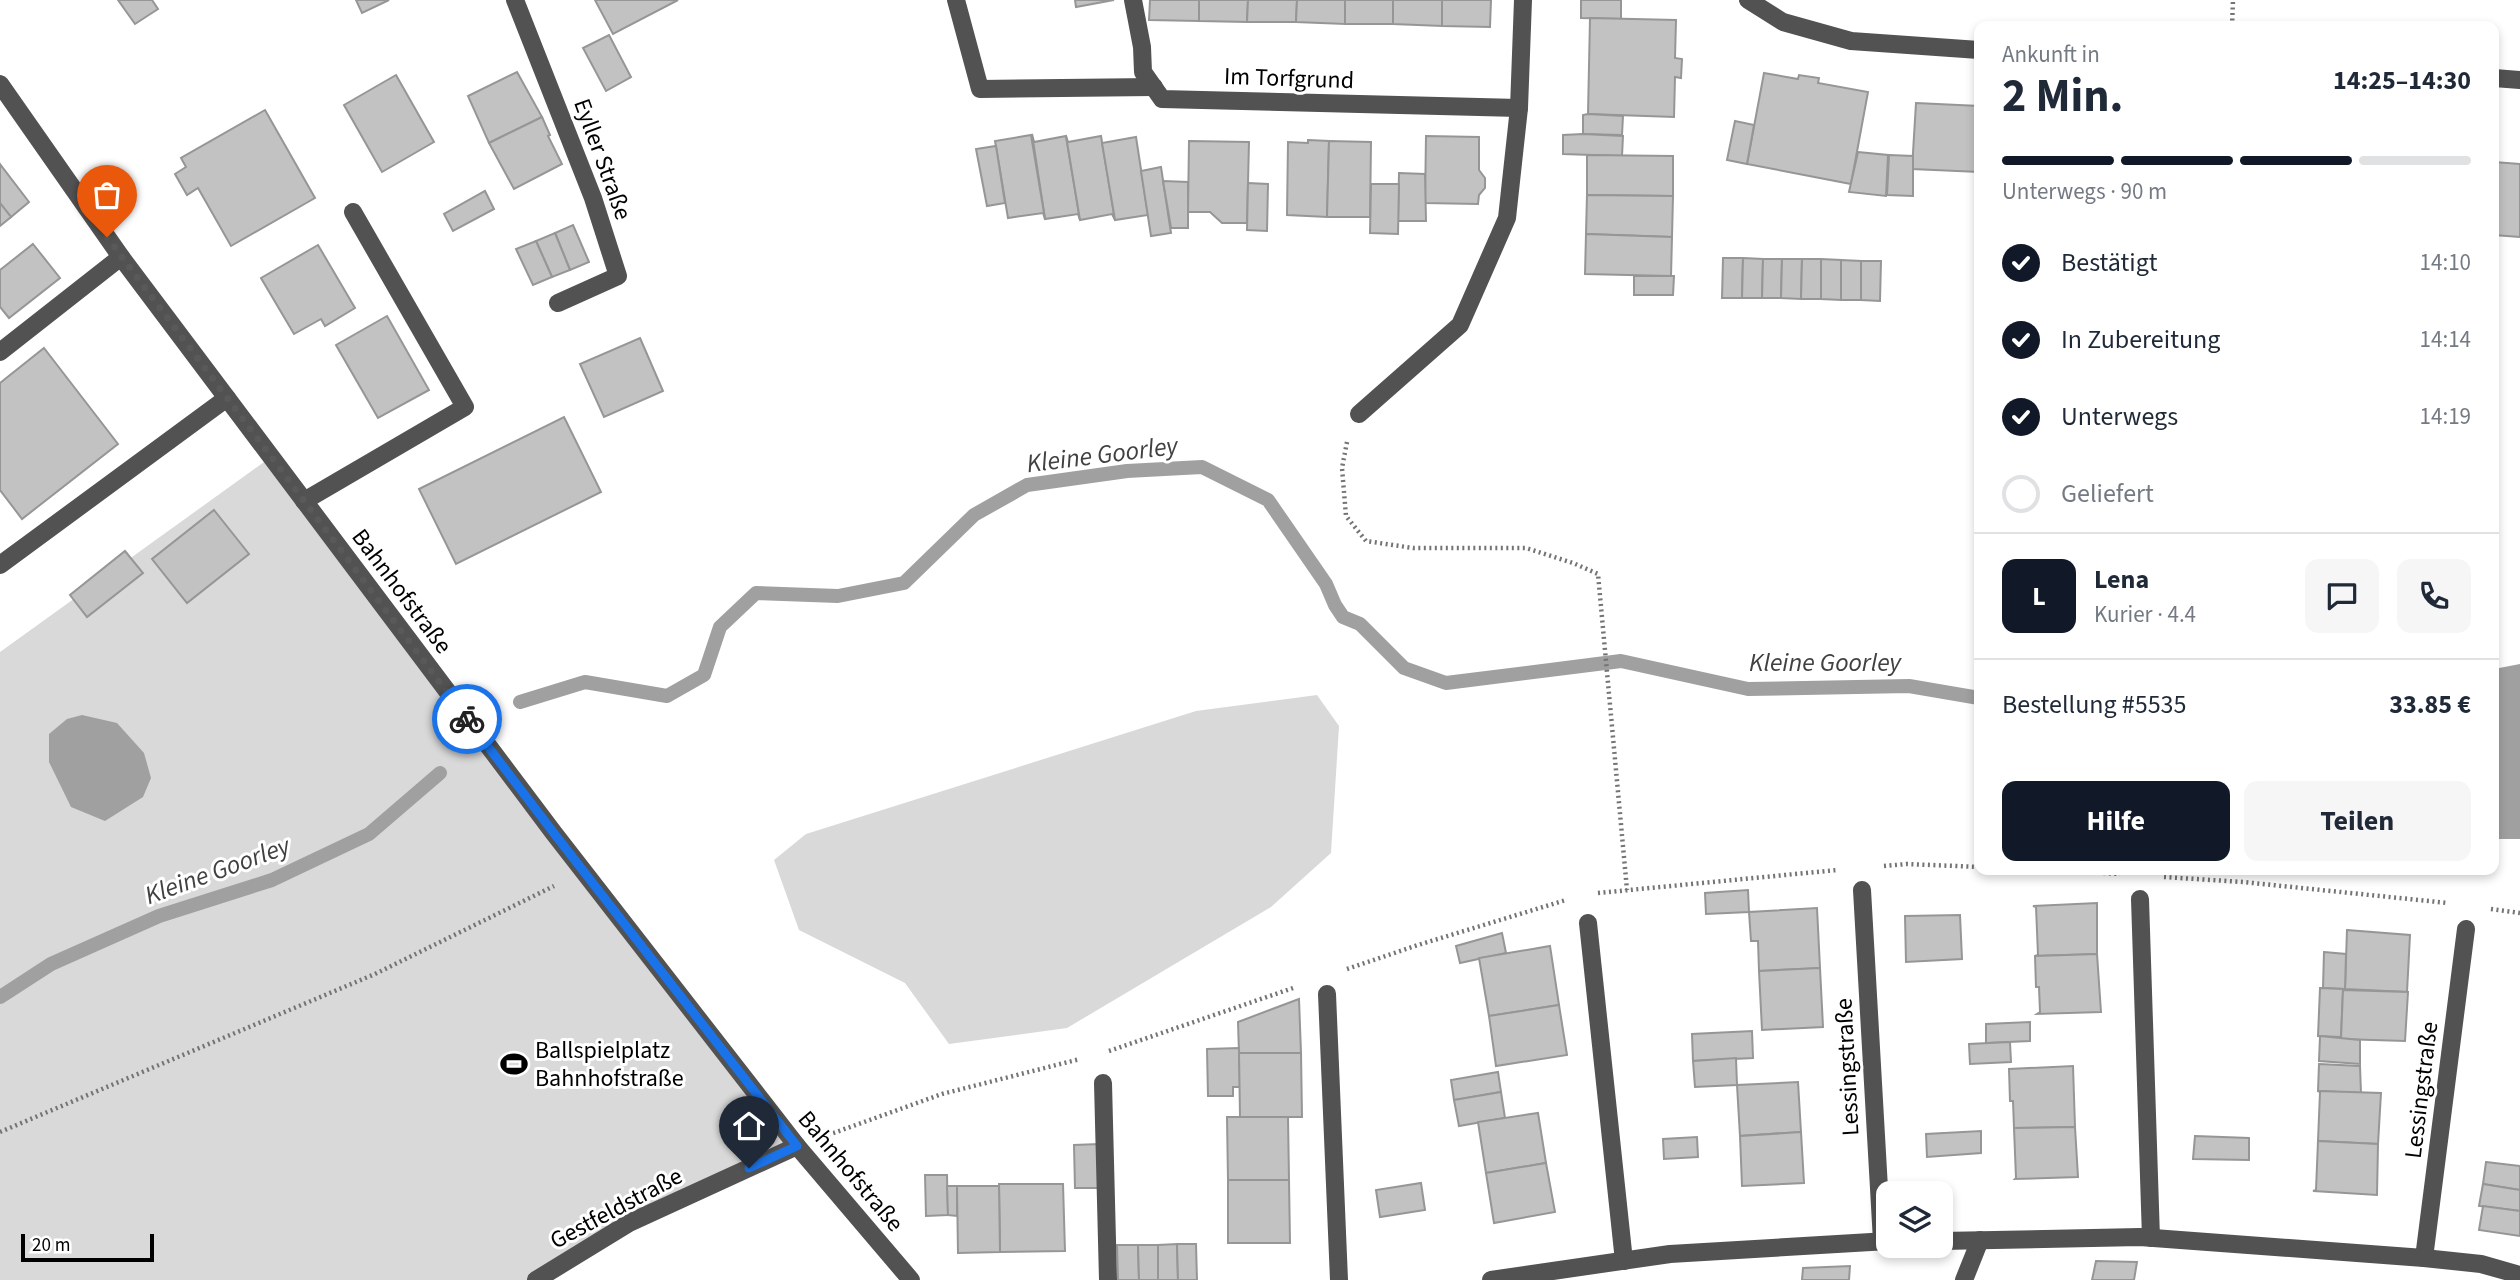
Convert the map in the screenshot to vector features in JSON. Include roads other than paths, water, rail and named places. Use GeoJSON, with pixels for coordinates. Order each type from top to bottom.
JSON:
{"type":"FeatureCollection","features":[{"type":"Feature","properties":{"kind":"street","name":"Eyller Straße"},"geometry":{"type":"LineString","coordinates":[[515,0],[593,198],[618,276],[558,303]]}},
{"type":"Feature","properties":{"kind":"street"},"geometry":{"type":"LineString","coordinates":[[956,0],[980,89],[1154,87]]}},
{"type":"Feature","properties":{"kind":"street"},"geometry":{"type":"LineString","coordinates":[[1133,0],[1142,47],[1143,72],[1154,87]]}},
{"type":"Feature","properties":{"kind":"street"},"geometry":{"type":"LineString","coordinates":[[1359,414],[1460,325],[1507,218],[1520,108],[1523,0]]}},
{"type":"Feature","properties":{"kind":"street"},"geometry":{"type":"LineString","coordinates":[[1748,0],[1783,22],[1851,41],[1974,50]]}},
{"type":"Feature","properties":{"kind":"street"},"geometry":{"type":"LineString","coordinates":[[2499,78],[2520,79]]}},
{"type":"Feature","properties":{"kind":"street","name":"Bahnhofstraße"},"geometry":{"type":"LineString","coordinates":[[0,84],[121,257],[583,871],[797,1146],[911,1280]]}},
{"type":"Feature","properties":{"kind":"street","name":"Im Torfgrund"},"geometry":{"type":"LineString","coordinates":[[1154,87],[1162,99],[1520,108]]}},
{"type":"Feature","properties":{"kind":"street"},"geometry":{"type":"LineString","coordinates":[[304,501],[465,407],[353,212]]}},
{"type":"Feature","properties":{"kind":"street"},"geometry":{"type":"LineString","coordinates":[[0,352],[121,257]]}},
{"type":"Feature","properties":{"kind":"street"},"geometry":{"type":"LineString","coordinates":[[0,565],[227,398]]}},
{"type":"Feature","properties":{"kind":"street","name":"Lessingstraße"},"geometry":{"type":"LineString","coordinates":[[1862,891],[1881,1181]]}},
{"type":"Feature","properties":{"kind":"street"},"geometry":{"type":"LineString","coordinates":[[2140,899],[2151,1238]]}},
{"type":"Feature","properties":{"kind":"street"},"geometry":{"type":"LineString","coordinates":[[1588,923],[1624,1261]]}},
{"type":"Feature","properties":{"kind":"street","name":"Lessingstraße"},"geometry":{"type":"LineString","coordinates":[[2424,1258],[2466,929]]}},
{"type":"Feature","properties":{"kind":"street"},"geometry":{"type":"LineString","coordinates":[[1327,994],[1339,1280]]}},
{"type":"Feature","properties":{"kind":"street"},"geometry":{"type":"LineString","coordinates":[[1103,1083],[1108,1280]]}},
{"type":"Feature","properties":{"kind":"street","name":"Gestfeldstraße"},"geometry":{"type":"LineString","coordinates":[[536,1280],[629,1223],[797,1146]]}},
{"type":"Feature","properties":{"kind":"street"},"geometry":{"type":"LineString","coordinates":[[1953,1241],[2151,1238],[2424,1258],[2481,1264],[2520,1275]]}},
{"type":"Feature","properties":{"kind":"street"},"geometry":{"type":"LineString","coordinates":[[1964,1280],[1980,1240]]}},
{"type":"Feature","properties":{"kind":"street","name":"Lessingstraße"},"geometry":{"type":"LineString","coordinates":[[1492,1280],[1540,1276],[1670,1254],[1876,1242]]}},
{"type":"Feature","properties":{"kind":"waterway","name":"Kleine Goorley"},"geometry":{"type":"LineString","coordinates":[[520,702],[585,682],[667,696],[704,675],[720,627],[756,593],[838,596],[904,583],[974,515],[1027,485],[1127,471],[1202,467],[1268,500],[1326,584],[1343,617],[1360,624],[1404,668],[1446,683],[1621,661],[1748,689],[1909,686],[1974,697]]}},
{"type":"Feature","properties":{"kind":"waterway","name":"Kleine Goorley"},"geometry":{"type":"LineString","coordinates":[[0,997],[51,964],[159,916],[272,880],[369,834],[440,773]]}},
{"type":"Feature","properties":{"kind":"place","name":"Ballspielplatz Bahnhofstraße"},"geometry":{"type":"Point","coordinates":[514,1064]}}]}
